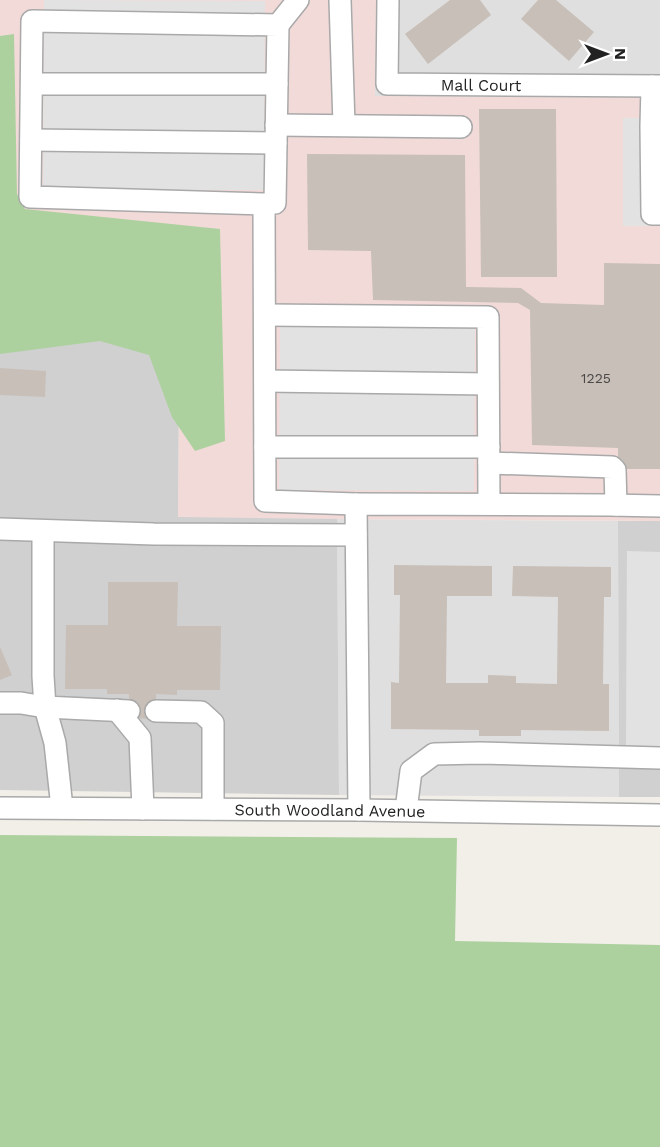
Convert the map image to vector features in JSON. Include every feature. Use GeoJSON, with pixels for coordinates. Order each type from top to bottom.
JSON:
{"type":"FeatureCollection","features":[{"type":"Feature","properties":{"kind":"street"},"geometry":{"type":"LineString","coordinates":[[278,25],[32,21],[30,197],[275,203],[278,25],[298,0]]}},
{"type":"Feature","properties":{"kind":"street"},"geometry":{"type":"LineString","coordinates":[[340,0],[344,125]]}},
{"type":"Feature","properties":{"kind":"street","name":"Mall Court"},"geometry":{"type":"LineString","coordinates":[[388,0],[387,84],[656,86]]}},
{"type":"Feature","properties":{"kind":"street"},"geometry":{"type":"LineString","coordinates":[[32,84],[277,84]]}},
{"type":"Feature","properties":{"kind":"street"},"geometry":{"type":"LineString","coordinates":[[656,86],[652,214],[660,214]]}},
{"type":"Feature","properties":{"kind":"street"},"geometry":{"type":"LineString","coordinates":[[31,140],[276,134],[344,125],[461,127]]}},
{"type":"Feature","properties":{"kind":"street"},"geometry":{"type":"LineString","coordinates":[[264,204],[265,501],[356,504],[660,506]]}},
{"type":"Feature","properties":{"kind":"street"},"geometry":{"type":"LineString","coordinates":[[265,315],[488,317],[489,504]]}},
{"type":"Feature","properties":{"kind":"street"},"geometry":{"type":"LineString","coordinates":[[265,381],[488,384]]}},
{"type":"Feature","properties":{"kind":"street"},"geometry":{"type":"LineString","coordinates":[[265,447],[489,455],[612,466],[615,470],[616,505]]}},
{"type":"Feature","properties":{"kind":"street"},"geometry":{"type":"LineString","coordinates":[[356,504],[359,810]]}},
{"type":"Feature","properties":{"kind":"street"},"geometry":{"type":"LineString","coordinates":[[0,530],[356,535]]}},
{"type":"Feature","properties":{"kind":"street"},"geometry":{"type":"LineString","coordinates":[[43,532],[45,707],[56,743],[62,808]]}},
{"type":"Feature","properties":{"kind":"street"},"geometry":{"type":"LineString","coordinates":[[0,703],[123,710],[140,738],[143,809]]}},
{"type":"Feature","properties":{"kind":"street"},"geometry":{"type":"LineString","coordinates":[[140,738],[161,711],[201,712],[213,723],[213,809]]}},
{"type":"Feature","properties":{"kind":"street"},"geometry":{"type":"LineString","coordinates":[[406,810],[411,771],[434,754],[480,753],[655,758]]}},
{"type":"Feature","properties":{"kind":"street","name":"South Woodland Avenue"},"geometry":{"type":"LineString","coordinates":[[0,808],[406,810],[660,815]]}},
{"type":"Feature","properties":{"kind":"shaded area"},"geometry":{"type":"Polygon","coordinates":[[[0,0],[376,0],[375,96],[660,98],[660,521],[178,518],[180,225],[0,218],[0,0]]]}},
{"type":"Feature","properties":{"kind":"shaded area"},"geometry":{"type":"Polygon","coordinates":[[[44,0],[265,1],[264,190],[43,190],[44,0]]]}},
{"type":"Feature","properties":{"kind":"shaded area"},"geometry":{"type":"Polygon","coordinates":[[[376,0],[660,0],[660,98],[375,96],[376,0]]]}},
{"type":"Feature","properties":{"kind":"shaded area"},"geometry":{"type":"Polygon","coordinates":[[[623,118],[660,118],[660,226],[623,226],[623,118]]]}},
{"type":"Feature","properties":{"kind":"shaded area"},"geometry":{"type":"Polygon","coordinates":[[[0,218],[180,225],[178,517],[337,519],[339,795],[0,790],[0,218]]]}},
{"type":"Feature","properties":{"kind":"shaded area"},"geometry":{"type":"Polygon","coordinates":[[[280,327],[475,327],[474,491],[279,490],[280,327]]]}},
{"type":"Feature","properties":{"kind":"shaded area"},"geometry":{"type":"Polygon","coordinates":[[[337,519],[618,521],[619,797],[339,795],[337,519]]]}},
{"type":"Feature","properties":{"kind":"shaded area"},"geometry":{"type":"Polygon","coordinates":[[[618,521],[660,521],[660,797],[619,797],[618,521]]]}},
{"type":"Feature","properties":{"kind":"shaded area"},"geometry":{"type":"Polygon","coordinates":[[[627,551],[660,552],[660,746],[626,746],[627,551]]]}},
{"type":"Feature","properties":{"kind":"green space"},"geometry":{"type":"Polygon","coordinates":[[[14,34],[17,194],[25,209],[220,229],[225,441],[195,451],[172,417],[149,355],[100,341],[0,354],[0,36],[14,34]]]}},
{"type":"Feature","properties":{"kind":"green space"},"geometry":{"type":"Polygon","coordinates":[[[0,835],[457,838],[455,941],[660,945],[660,1147],[0,1147],[0,835]]]}},
{"type":"Feature","properties":{"kind":"building"},"geometry":{"type":"Polygon","coordinates":[[[450,0],[480,0],[491,15],[428,64],[405,34],[450,0]]]}},
{"type":"Feature","properties":{"kind":"building"},"geometry":{"type":"Polygon","coordinates":[[[538,0],[556,0],[594,32],[569,61],[521,19],[538,0]]]}},
{"type":"Feature","properties":{"kind":"building"},"geometry":{"type":"Polygon","coordinates":[[[479,109],[556,109],[557,277],[481,277],[479,109]]]}},
{"type":"Feature","properties":{"kind":"building"},"geometry":{"type":"Polygon","coordinates":[[[307,154],[465,155],[466,287],[521,288],[541,303],[604,305],[604,263],[660,264],[660,469],[618,469],[618,448],[532,445],[530,310],[518,303],[373,300],[371,251],[308,250],[307,154]]]}},
{"type":"Feature","properties":{"kind":"building"},"geometry":{"type":"Polygon","coordinates":[[[0,368],[46,371],[45,397],[0,395],[0,368]]]}},
{"type":"Feature","properties":{"kind":"building"},"geometry":{"type":"Polygon","coordinates":[[[394,565],[492,566],[492,596],[447,596],[446,683],[488,683],[488,675],[516,676],[516,683],[557,684],[558,597],[512,596],[513,566],[611,567],[611,597],[604,597],[603,684],[609,684],[609,731],[521,730],[521,736],[479,736],[479,730],[391,729],[391,682],[399,683],[400,595],[394,595],[394,565]]]}},
{"type":"Feature","properties":{"kind":"building"},"geometry":{"type":"Polygon","coordinates":[[[108,582],[178,582],[177,626],[221,626],[220,690],[177,690],[177,695],[156,694],[156,719],[129,718],[129,694],[107,694],[107,689],[65,689],[66,625],[108,625],[108,582]]]}},
{"type":"Feature","properties":{"kind":"building"},"geometry":{"type":"Polygon","coordinates":[[[0,647],[12,675],[0,680],[0,647]]]}}]}
